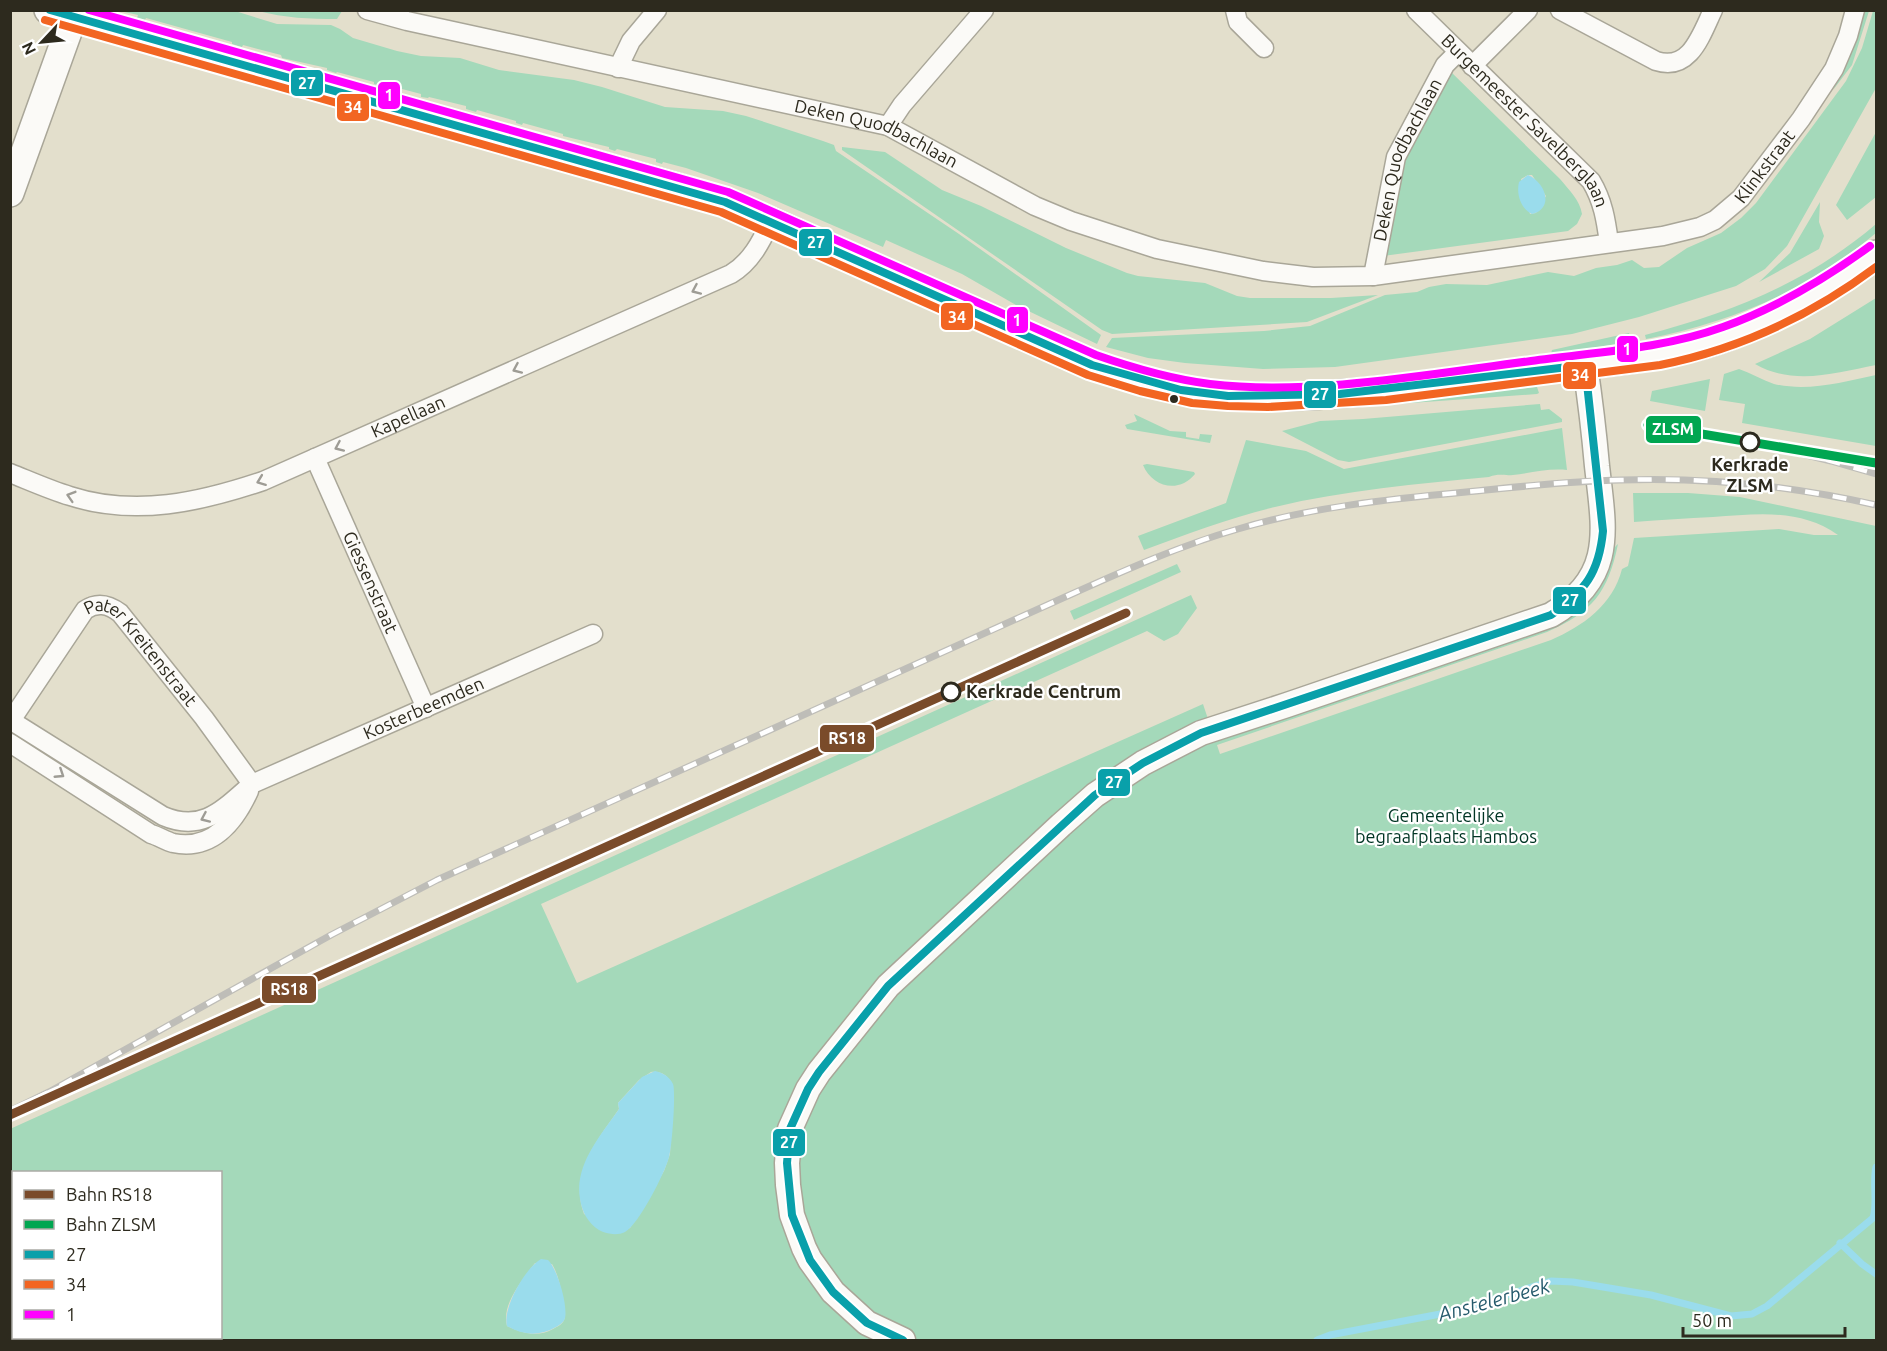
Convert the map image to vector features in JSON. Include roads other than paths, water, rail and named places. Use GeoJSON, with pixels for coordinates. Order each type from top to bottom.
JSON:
{"type":"FeatureCollection","features":[{"type":"Feature","properties":{"kind":"main road"},"geometry":{"type":"LineString","coordinates":[[10,194],[61,14],[725,202],[1092,365],[1181,390],[1228,396],[1341,394],[1661,355],[1726,337],[1815,296],[1846,278],[1876,254]]}},
{"type":"Feature","properties":{"kind":"street","name":"Deken Quodbachlaan"},"geometry":{"type":"LineString","coordinates":[[367,10],[618,68],[888,126],[1035,206],[1128,241],[1214,262],[1312,277],[1373,276],[1610,243]]}},
{"type":"Feature","properties":{"kind":"street"},"geometry":{"type":"LineString","coordinates":[[618,68],[631,41],[657,10]]}},
{"type":"Feature","properties":{"kind":"street"},"geometry":{"type":"LineString","coordinates":[[888,126],[902,105],[984,10]]}},
{"type":"Feature","properties":{"kind":"street"},"geometry":{"type":"LineString","coordinates":[[1235,10],[1238,21],[1264,48]]}},
{"type":"Feature","properties":{"kind":"street","name":"Burgemeester Savelberglaan"},"geometry":{"type":"LineString","coordinates":[[1416,10],[1591,181],[1600,197],[1610,243]]}},
{"type":"Feature","properties":{"kind":"street"},"geometry":{"type":"LineString","coordinates":[[1472,66],[1528,10]]}},
{"type":"Feature","properties":{"kind":"street"},"geometry":{"type":"LineString","coordinates":[[1560,10],[1656,61],[1670,64],[1685,59],[1693,50],[1713,10]]}},
{"type":"Feature","properties":{"kind":"street","name":"Klinkstraat"},"geometry":{"type":"LineString","coordinates":[[1610,243],[1664,236],[1700,227],[1715,220],[1742,198],[1801,119],[1834,69],[1848,36],[1855,10]]}},
{"type":"Feature","properties":{"kind":"street","name":"Deken Quodbachlaan"},"geometry":{"type":"LineString","coordinates":[[1373,276],[1396,157],[1445,65],[1458,52]]}},
{"type":"Feature","properties":{"kind":"street","name":"Kapellaan"},"geometry":{"type":"LineString","coordinates":[[10,473],[71,497],[104,503],[138,506],[181,504],[225,494],[263,481],[731,274],[747,262],[762,240],[771,221]]}},
{"type":"Feature","properties":{"kind":"street"},"geometry":{"type":"LineString","coordinates":[[903,1341],[867,1323],[833,1292],[810,1260],[792,1215],[787,1163],[790,1129],[808,1089],[819,1072],[888,986],[1095,795],[1143,763],[1201,733],[1540,618],[1570,604],[1581,593],[1594,571],[1603,538],[1592,410],[1585,365]]}},
{"type":"Feature","properties":{"kind":"street","name":"Giessenstraat"},"geometry":{"type":"LineString","coordinates":[[315,458],[426,708]]}},
{"type":"Feature","properties":{"kind":"street","name":"Pater Kreitenstraat"},"geometry":{"type":"LineString","coordinates":[[11,721],[85,610],[92,606],[111,607],[120,613],[252,784]]}},
{"type":"Feature","properties":{"kind":"street","name":"Kosterbeemden"},"geometry":{"type":"LineString","coordinates":[[11,721],[163,816],[179,823],[197,822],[212,815],[252,784],[593,634]]}},
{"type":"Feature","properties":{"kind":"street"},"geometry":{"type":"LineString","coordinates":[[10,742],[151,834],[174,843],[198,843],[213,837],[227,827],[241,807],[252,784]]}},
{"type":"Feature","properties":{"kind":"water"},"geometry":{"type":"Polygon","coordinates":[[[1528,175],[1539,183],[1545,195],[1543,206],[1532,214],[1522,205],[1518,191],[1519,182],[1528,175]]]}},
{"type":"Feature","properties":{"kind":"water"},"geometry":{"type":"Polygon","coordinates":[[[655,1071],[666,1075],[673,1084],[673,1120],[669,1157],[651,1198],[631,1227],[619,1234],[605,1233],[592,1224],[584,1213],[579,1186],[581,1174],[590,1151],[619,1109],[618,1103],[642,1077],[655,1071]]]}},
{"type":"Feature","properties":{"kind":"water"},"geometry":{"type":"Polygon","coordinates":[[[541,1259],[548,1260],[558,1278],[565,1305],[565,1318],[559,1325],[544,1332],[532,1334],[519,1332],[507,1326],[506,1319],[511,1300],[528,1271],[541,1259]]]}},
{"type":"Feature","properties":{"kind":"waterway","name":"Anstelerbeek"},"geometry":{"type":"LineString","coordinates":[[1317,1340],[1330,1335],[1456,1311],[1551,1281],[1573,1282],[1651,1295],[1731,1316],[1752,1314],[1767,1306],[1873,1218],[1876,1167]]}},
{"type":"Feature","properties":{"kind":"waterway"},"geometry":{"type":"LineString","coordinates":[[1840,1243],[1876,1274]]}},
{"type":"Feature","properties":{"kind":"railway"},"geometry":{"type":"LineString","coordinates":[[1745,440],[1876,474]]}},
{"type":"Feature","properties":{"kind":"railway"},"geometry":{"type":"LineString","coordinates":[[10,1111],[49,1092],[331,935],[437,880],[1107,578],[1172,551],[1216,536],[1266,521],[1351,505],[1523,486],[1601,481],[1652,479],[1749,484],[1876,505]]}},
{"type":"Feature","properties":{"kind":"rail line","name":"ZLSM"},"geometry":{"type":"LineString","coordinates":[[1648,425],[1876,463]]}},
{"type":"Feature","properties":{"kind":"rail line","name":"RS18"},"geometry":{"type":"LineString","coordinates":[[10,1115],[1126,613]]}},
{"type":"Feature","properties":{"kind":"place","name":"Kerkrade ZLSM"},"geometry":{"type":"Point","coordinates":[1750,442]}},
{"type":"Feature","properties":{"kind":"place","name":"Kerkrade Centrum"},"geometry":{"type":"Point","coordinates":[951,692]}},
{"type":"Feature","properties":{"kind":"park label","name":"Gemeentelijke begraafplaats Hambos"},"geometry":{"type":"Point","coordinates":[1446,826]}}]}
